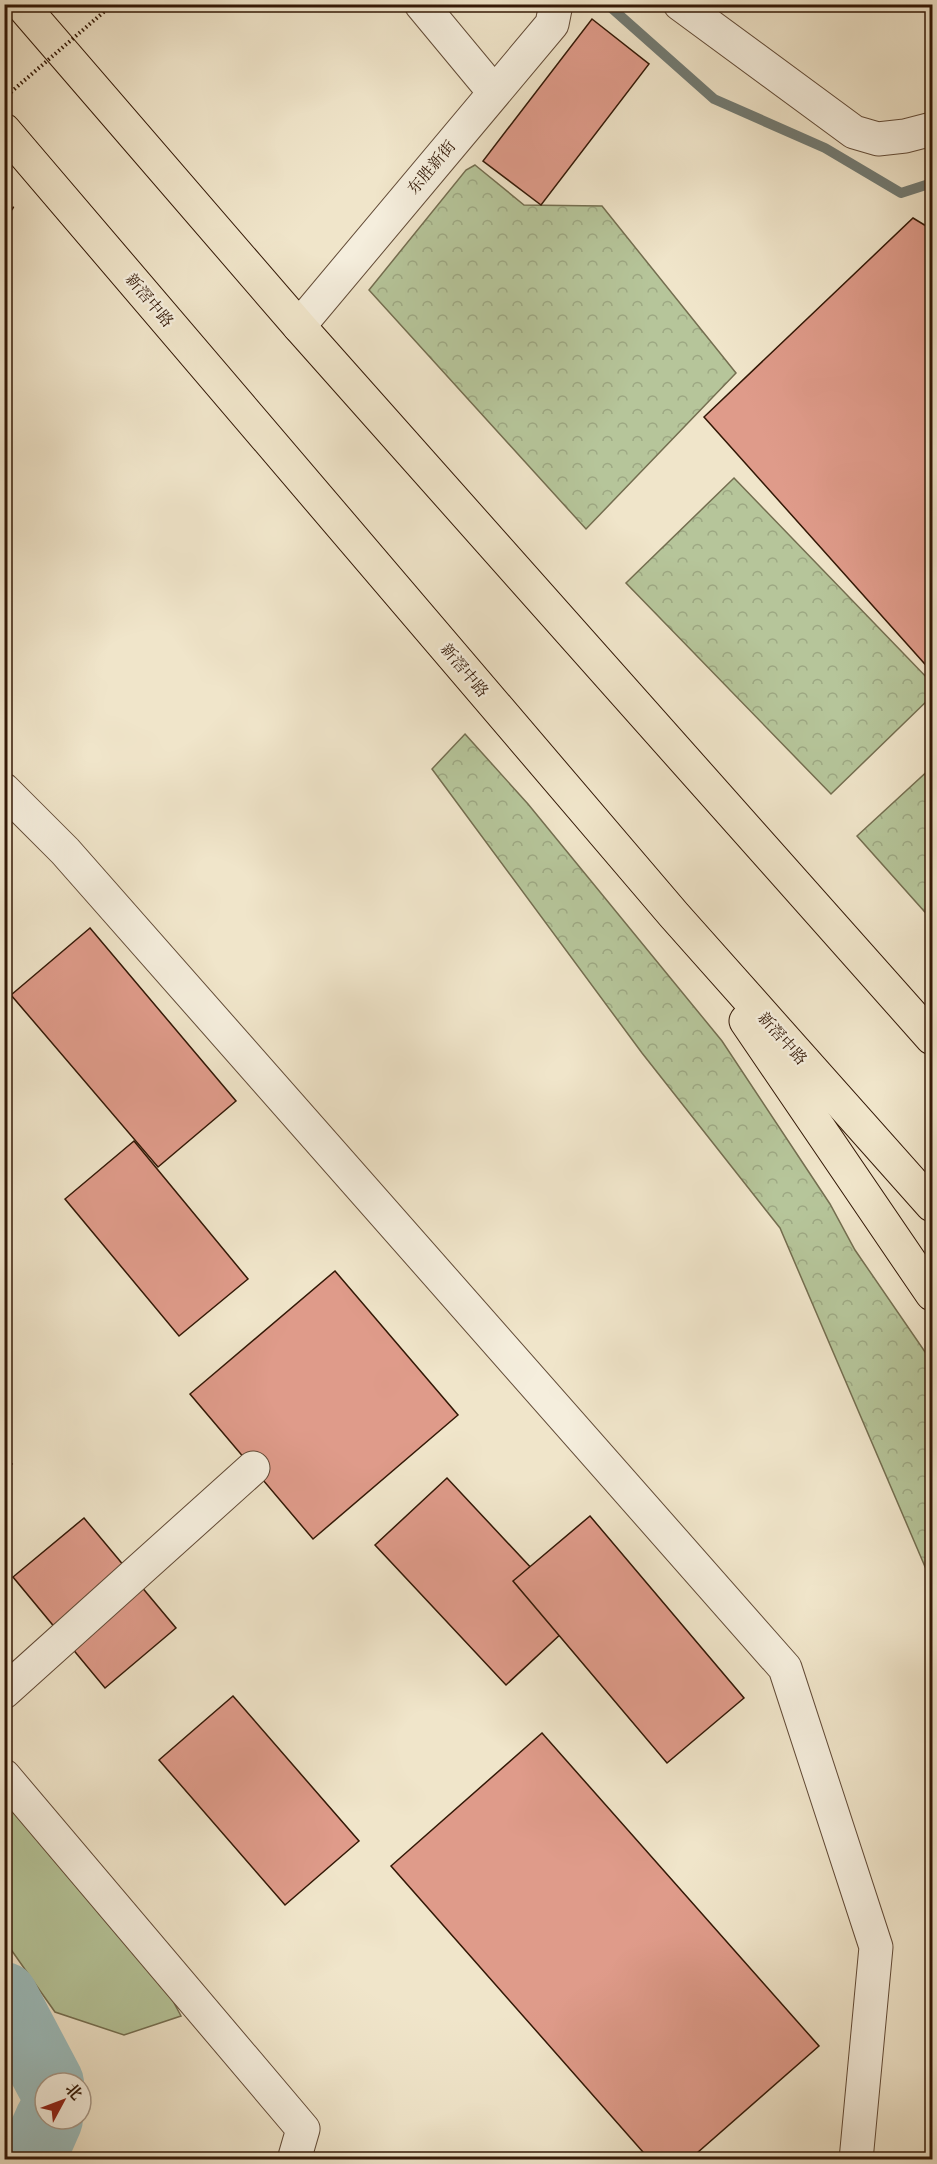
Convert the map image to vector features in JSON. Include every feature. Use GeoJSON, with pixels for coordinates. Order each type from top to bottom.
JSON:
{"type":"FeatureCollection","features":[{"type":"Feature","properties":{"kind":"highway"},"geometry":{"type":"LineString","coordinates":[[21,4],[299,326],[933,1038]]}},
{"type":"Feature","properties":{"kind":"highway","name":"新滘中路"},"geometry":{"type":"LineString","coordinates":[[4,130],[674,915],[933,1205]]}},
{"type":"Feature","properties":{"kind":"highway"},"geometry":{"type":"LineString","coordinates":[[674,915],[929,1289]]}},
{"type":"Feature","properties":{"kind":"street"},"geometry":{"type":"LineString","coordinates":[[421,4],[494,92]]}},
{"type":"Feature","properties":{"kind":"street","name":"东胜新街"},"geometry":{"type":"LineString","coordinates":[[299,326],[552,24],[556,4]]}},
{"type":"Feature","properties":{"kind":"street"},"geometry":{"type":"LineString","coordinates":[[680,4],[854,132],[878,139],[905,136],[933,129]]}},
{"type":"Feature","properties":{"kind":"street"},"geometry":{"type":"LineString","coordinates":[[4,790],[65,851],[785,1668],[876,1947],[856,2160]]}},
{"type":"Feature","properties":{"kind":"street"},"geometry":{"type":"LineString","coordinates":[[4,1692],[253,1468]]}},
{"type":"Feature","properties":{"kind":"street"},"geometry":{"type":"LineString","coordinates":[[4,1776],[303,2129],[294,2160]]}},
{"type":"Feature","properties":{"kind":"path"},"geometry":{"type":"LineString","coordinates":[[4,98],[114,4]]}},
{"type":"Feature","properties":{"kind":"path"},"geometry":{"type":"LineString","coordinates":[[4,204],[14,209]]}},
{"type":"Feature","properties":{"kind":"green space"},"geometry":{"type":"Polygon","coordinates":[[[475,165],[524,205],[602,206],[736,373],[586,529],[369,290],[466,170],[475,165]]]}},
{"type":"Feature","properties":{"kind":"green space"},"geometry":{"type":"Polygon","coordinates":[[[734,478],[932,683],[932,696],[831,794],[626,583],[734,478]]]}},
{"type":"Feature","properties":{"kind":"green space"},"geometry":{"type":"Polygon","coordinates":[[[465,734],[528,804],[722,1041],[830,1204],[855,1250],[932,1362],[932,1583],[780,1228],[642,1053],[432,769],[465,734]]]}},
{"type":"Feature","properties":{"kind":"green space"},"geometry":{"type":"Polygon","coordinates":[[[932,767],[932,920],[857,836],[932,767]]]}},
{"type":"Feature","properties":{"kind":"green space"},"geometry":{"type":"Polygon","coordinates":[[[4,1799],[166,1988],[181,2016],[124,2035],[55,2012],[5,1941],[4,1799]]]}},
{"type":"Feature","properties":{"kind":"building"},"geometry":{"type":"Polygon","coordinates":[[[592,19],[649,64],[541,205],[483,161],[592,19]]]}},
{"type":"Feature","properties":{"kind":"building"},"geometry":{"type":"Polygon","coordinates":[[[913,218],[932,228],[932,672],[704,417],[913,218]]]}},
{"type":"Feature","properties":{"kind":"building"},"geometry":{"type":"Polygon","coordinates":[[[90,928],[236,1101],[158,1167],[11,995],[90,928]]]}},
{"type":"Feature","properties":{"kind":"building"},"geometry":{"type":"Polygon","coordinates":[[[134,1141],[248,1279],[179,1336],[65,1199],[134,1141]]]}},
{"type":"Feature","properties":{"kind":"building"},"geometry":{"type":"Polygon","coordinates":[[[335,1271],[458,1415],[313,1539],[190,1394],[335,1271]]]}},
{"type":"Feature","properties":{"kind":"building"},"geometry":{"type":"Polygon","coordinates":[[[4,1456],[12,1464],[4,1470],[4,1456]]]}},
{"type":"Feature","properties":{"kind":"building"},"geometry":{"type":"Polygon","coordinates":[[[447,1478],[578,1618],[506,1685],[375,1545],[447,1478]]]}},
{"type":"Feature","properties":{"kind":"building"},"geometry":{"type":"Polygon","coordinates":[[[590,1516],[744,1698],[667,1763],[513,1581],[590,1516]]]}},
{"type":"Feature","properties":{"kind":"building"},"geometry":{"type":"Polygon","coordinates":[[[84,1518],[176,1628],[105,1688],[13,1577],[84,1518]]]}},
{"type":"Feature","properties":{"kind":"building"},"geometry":{"type":"Polygon","coordinates":[[[233,1696],[359,1841],[285,1905],[159,1760],[233,1696]]]}},
{"type":"Feature","properties":{"kind":"building"},"geometry":{"type":"Polygon","coordinates":[[[542,1733],[819,2046],[689,2160],[650,2160],[391,1866],[542,1733]]]}},
{"type":"Feature","properties":{"kind":"waterway"},"geometry":{"type":"LineString","coordinates":[[607,4],[714,99],[825,148],[901,193],[932,183]]}},
{"type":"Feature","properties":{"kind":"waterway"},"geometry":{"type":"LineString","coordinates":[[4,1996],[44,2071]]}},
{"type":"Feature","properties":{"kind":"waterway"},"geometry":{"type":"LineString","coordinates":[[31,2160],[44,2131]]}}]}
